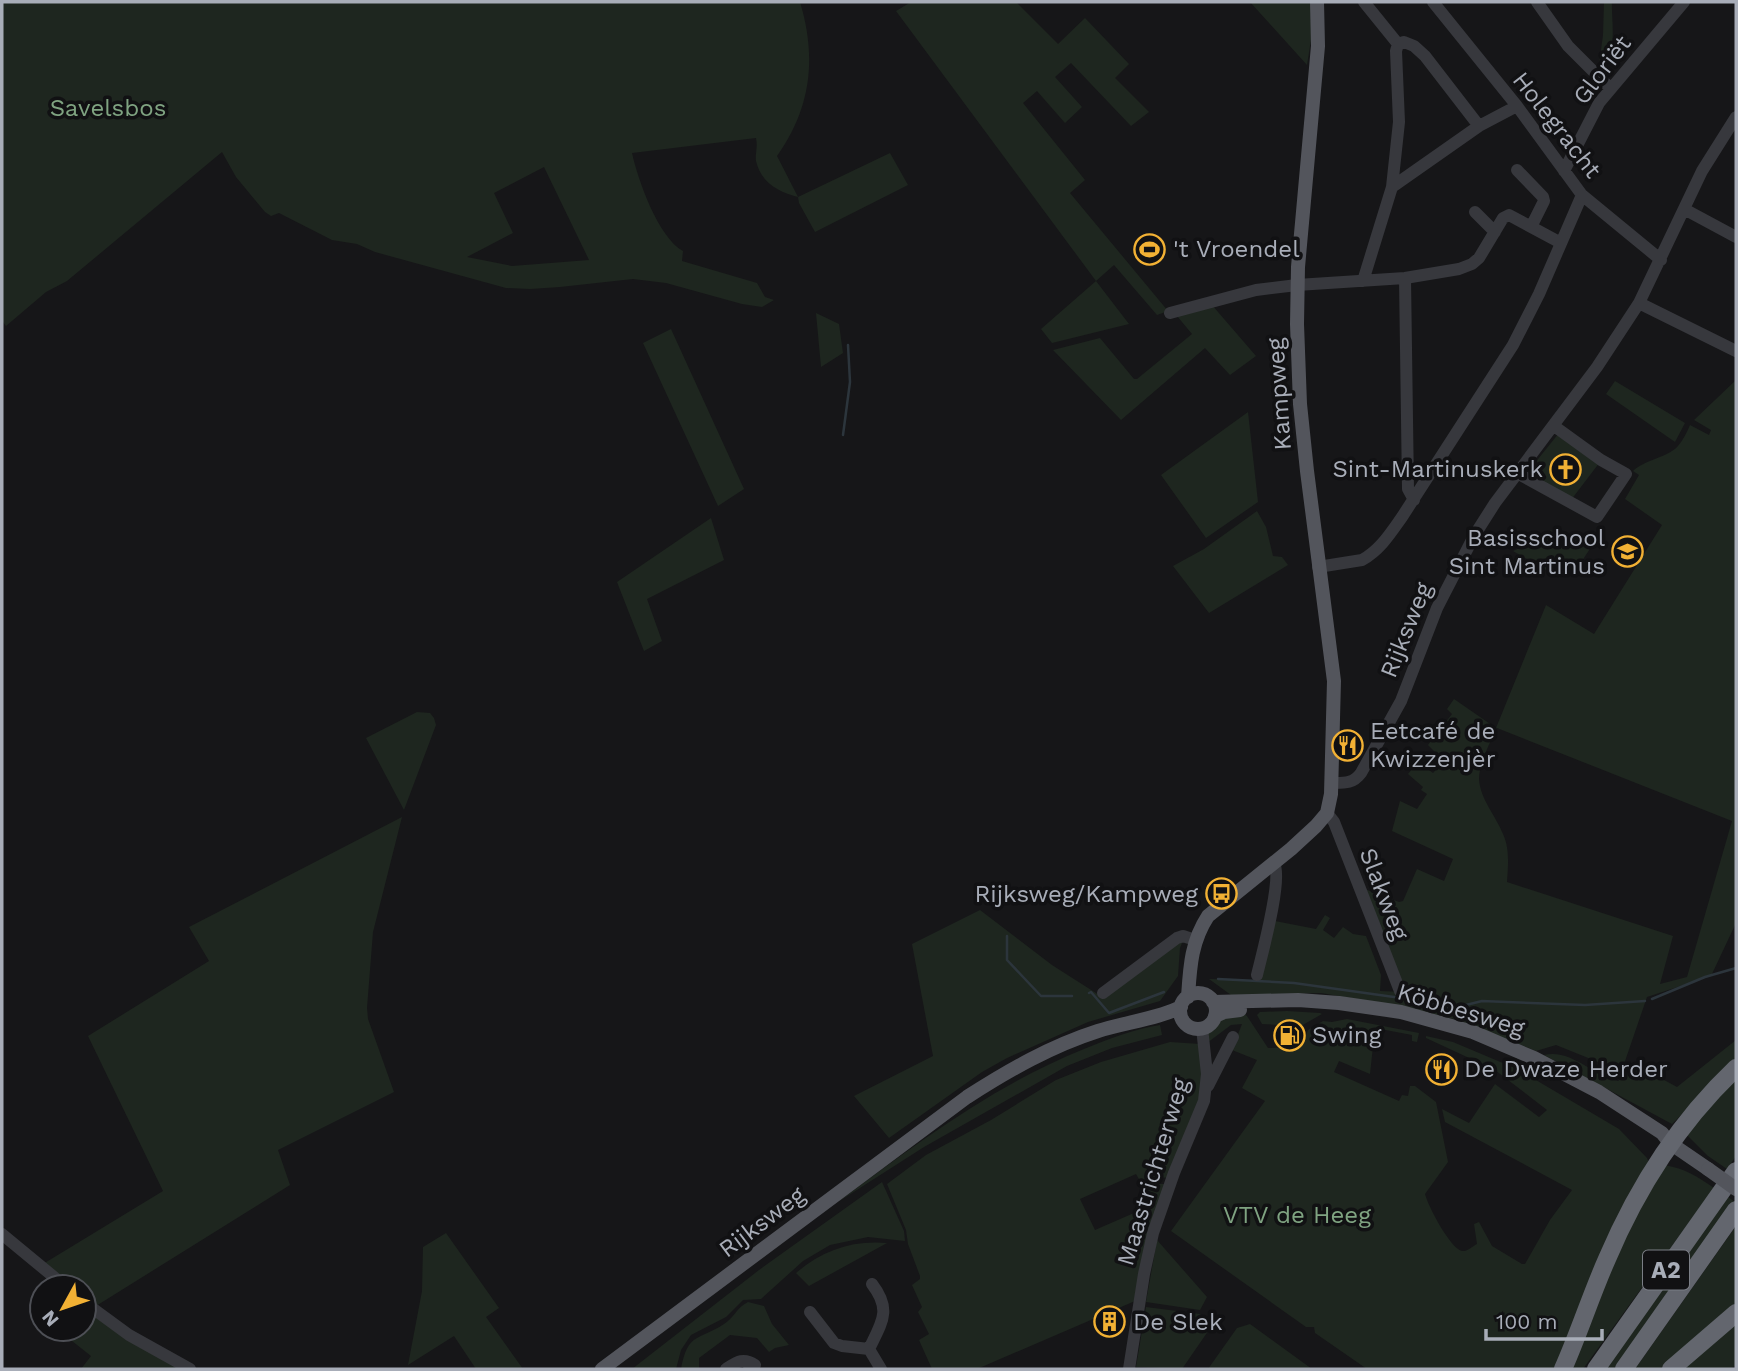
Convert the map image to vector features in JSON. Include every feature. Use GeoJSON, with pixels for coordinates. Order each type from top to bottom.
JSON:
{"type":"FeatureCollection","features":[{"type":"Feature","properties":{"kind":"highway","name":"A2"},"geometry":{"type":"LineString","coordinates":[[1563,1369],[1607,1258],[1637,1198],[1670,1143],[1701,1102],[1736,1068]]}},
{"type":"Feature","properties":{"kind":"highway","name":"A2"},"geometry":{"type":"LineString","coordinates":[[1596,1369],[1736,1171]]}},
{"type":"Feature","properties":{"kind":"highway","name":"A2"},"geometry":{"type":"LineString","coordinates":[[1624,1369],[1736,1210]]}},
{"type":"Feature","properties":{"kind":"highway"},"geometry":{"type":"LineString","coordinates":[[1671,1369],[1736,1313]]}},
{"type":"Feature","properties":{"kind":"main road","name":"Kampweg"},"geometry":{"type":"LineString","coordinates":[[1317,2],[1318,46],[1297,285],[1300,404],[1334,692],[1331,783]]}},
{"type":"Feature","properties":{"kind":"main road"},"geometry":{"type":"LineString","coordinates":[[1197,1006],[1210,1024],[1202,1028],[1191,1027],[1197,1006],[1191,956],[1195,940],[1211,913],[1316,826],[1327,813],[1331,783]]}},
{"type":"Feature","properties":{"kind":"main road","name":"Köbbesweg"},"geometry":{"type":"LineString","coordinates":[[1197,1006],[1310,1000],[1374,1007],[1467,1030],[1615,1102],[1662,1133],[1670,1143],[1736,1189]]}},
{"type":"Feature","properties":{"kind":"main road","name":"Rijksweg"},"geometry":{"type":"LineString","coordinates":[[601,1369],[949,1112],[1029,1066],[1079,1044],[1134,1027],[1173,1019],[1197,1006]]}},
{"type":"Feature","properties":{"kind":"street"},"geometry":{"type":"LineString","coordinates":[[1364,2],[1398,44]]}},
{"type":"Feature","properties":{"kind":"street","name":"Holegracht"},"geometry":{"type":"LineString","coordinates":[[1433,2],[1517,106],[1583,195],[1661,260]]}},
{"type":"Feature","properties":{"kind":"street"},"geometry":{"type":"LineString","coordinates":[[1537,2],[1568,46],[1610,88]]}},
{"type":"Feature","properties":{"kind":"street","name":"Gloriët"},"geometry":{"type":"LineString","coordinates":[[1564,171],[1599,103],[1680,3]]}},
{"type":"Feature","properties":{"kind":"street"},"geometry":{"type":"LineString","coordinates":[[1363,281],[1392,187],[1399,122],[1398,44],[1404,41],[1425,56],[1479,126]]}},
{"type":"Feature","properties":{"kind":"street"},"geometry":{"type":"LineString","coordinates":[[1392,187],[1479,126],[1517,106]]}},
{"type":"Feature","properties":{"kind":"street","name":"Rijksweg"},"geometry":{"type":"LineString","coordinates":[[1331,783],[1347,783],[1355,779],[1383,736],[1401,701],[1449,584],[1480,524],[1597,367],[1639,303],[1707,162],[1736,117]]}},
{"type":"Feature","properties":{"kind":"street"},"geometry":{"type":"LineString","coordinates":[[1517,170],[1544,201],[1531,227]]}},
{"type":"Feature","properties":{"kind":"street"},"geometry":{"type":"LineString","coordinates":[[1318,567],[1362,560],[1382,544],[1414,500],[1513,345],[1539,295],[1583,195]]}},
{"type":"Feature","properties":{"kind":"street"},"geometry":{"type":"LineString","coordinates":[[1684,209],[1736,237]]}},
{"type":"Feature","properties":{"kind":"street"},"geometry":{"type":"LineString","coordinates":[[1475,212],[1495,232]]}},
{"type":"Feature","properties":{"kind":"street"},"geometry":{"type":"LineString","coordinates":[[1170,313],[1248,291],[1405,278],[1459,270],[1479,258],[1503,218],[1508,215],[1560,243]]}},
{"type":"Feature","properties":{"kind":"street"},"geometry":{"type":"LineString","coordinates":[[1405,278],[1408,489],[1414,500]]}},
{"type":"Feature","properties":{"kind":"street"},"geometry":{"type":"LineString","coordinates":[[1639,303],[1736,351]]}},
{"type":"Feature","properties":{"kind":"street"},"geometry":{"type":"LineString","coordinates":[[1517,473],[1597,517],[1626,474],[1601,460],[1554,426]]}},
{"type":"Feature","properties":{"kind":"street","name":"Slakweg"},"geometry":{"type":"LineString","coordinates":[[1327,813],[1334,822],[1400,991]]}},
{"type":"Feature","properties":{"kind":"street"},"geometry":{"type":"LineString","coordinates":[[1257,975],[1276,886],[1277,868],[1274,863]]}},
{"type":"Feature","properties":{"kind":"street"},"geometry":{"type":"LineString","coordinates":[[1103,993],[1177,938],[1183,936],[1195,940]]}},
{"type":"Feature","properties":{"kind":"street","name":"Maastrichterweg"},"geometry":{"type":"LineString","coordinates":[[1129,1369],[1153,1233],[1205,1093],[1207,1074],[1202,1028]]}},
{"type":"Feature","properties":{"kind":"street"},"geometry":{"type":"LineString","coordinates":[[1205,1093],[1233,1037]]}},
{"type":"Feature","properties":{"kind":"street"},"geometry":{"type":"LineString","coordinates":[[2,1234],[49,1273]]}},
{"type":"Feature","properties":{"kind":"street"},"geometry":{"type":"LineString","coordinates":[[869,1349],[885,1311],[882,1297],[872,1284]]}},
{"type":"Feature","properties":{"kind":"street"},"geometry":{"type":"LineString","coordinates":[[98,1312],[129,1335],[190,1369]]}},
{"type":"Feature","properties":{"kind":"street"},"geometry":{"type":"LineString","coordinates":[[810,1312],[834,1343],[869,1349]]}},
{"type":"Feature","properties":{"kind":"street"},"geometry":{"type":"LineString","coordinates":[[869,1349],[881,1369]]}},
{"type":"Feature","properties":{"kind":"street"},"geometry":{"type":"LineString","coordinates":[[726,1369],[741,1360],[755,1365],[748,1369]]}},
{"type":"Feature","properties":{"kind":"green space","name":"Savelsbos"},"geometry":{"type":"Polygon","coordinates":[[[2,2],[800,2],[808,43],[808,82],[797,120],[777,156],[798,197],[766,181],[756,161],[756,138],[632,153],[650,207],[665,234],[683,251],[682,261],[757,283],[765,297],[774,300],[762,307],[666,283],[633,279],[560,287],[506,288],[375,252],[357,244],[332,240],[279,213],[271,216],[265,212],[236,177],[222,152],[67,281],[46,292],[6,326],[2,321],[2,2]],[[544,167],[494,193],[513,233],[467,257],[512,266],[589,260],[544,167]]]}},
{"type":"Feature","properties":{"kind":"green space"},"geometry":{"type":"Polygon","coordinates":[[[911,2],[1016,2],[1058,44],[1085,18],[1129,64],[1115,78],[1149,112],[1131,126],[1071,63],[1055,77],[1082,107],[1065,123],[1037,91],[1023,103],[1085,180],[1070,193],[1168,311],[1157,315],[1114,265],[1096,281],[896,11],[911,2]]]}},
{"type":"Feature","properties":{"kind":"green space"},"geometry":{"type":"Polygon","coordinates":[[[1250,2],[1311,2],[1313,27],[1307,65],[1250,2]]]}},
{"type":"Feature","properties":{"kind":"green space"},"geometry":{"type":"Polygon","coordinates":[[[1604,2],[1612,2],[1613,38],[1609,55],[1599,65],[1603,35],[1604,2]]]}},
{"type":"Feature","properties":{"kind":"green space"},"geometry":{"type":"Polygon","coordinates":[[[890,153],[908,185],[815,232],[798,197],[890,153]]]}},
{"type":"Feature","properties":{"kind":"green space"},"geometry":{"type":"Polygon","coordinates":[[[1096,281],[1129,324],[1052,343],[1041,329],[1096,281]]]}},
{"type":"Feature","properties":{"kind":"green space"},"geometry":{"type":"Polygon","coordinates":[[[1212,305],[1256,356],[1230,375],[1205,348],[1121,420],[1053,350],[1100,338],[1134,379],[1137,379],[1192,334],[1177,316],[1212,305]]]}},
{"type":"Feature","properties":{"kind":"green space"},"geometry":{"type":"Polygon","coordinates":[[[816,313],[839,324],[843,353],[821,367],[816,313]]]}},
{"type":"Feature","properties":{"kind":"green space"},"geometry":{"type":"Polygon","coordinates":[[[671,329],[744,489],[718,506],[643,343],[671,329]]]}},
{"type":"Feature","properties":{"kind":"green space"},"geometry":{"type":"Polygon","coordinates":[[[1736,380],[1736,923],[1711,976],[1647,997],[1623,1067],[1618,1070],[1556,1045],[1536,1051],[1458,1020],[1404,1007],[1321,993],[1231,995],[1209,979],[1259,980],[1275,921],[1316,929],[1325,915],[1330,918],[1323,930],[1334,938],[1343,927],[1353,934],[1366,936],[1381,975],[1380,991],[1403,992],[1362,888],[1399,902],[1403,901],[1417,869],[1444,881],[1453,859],[1392,831],[1400,801],[1417,809],[1427,794],[1408,774],[1418,762],[1433,773],[1444,761],[1428,745],[1452,714],[1447,709],[1454,699],[1496,728],[1546,605],[1594,634],[1662,525],[1625,499],[1639,475],[1633,471],[1678,446],[1690,425],[1709,435],[1711,430],[1694,420],[1736,380]],[[1497,728],[1479,773],[1482,794],[1507,846],[1507,882],[1673,936],[1660,984],[1687,977],[1732,821],[1497,728]]]}},
{"type":"Feature","properties":{"kind":"green space"},"geometry":{"type":"Polygon","coordinates":[[[1615,381],[1685,423],[1675,442],[1606,394],[1615,381]]]}},
{"type":"Feature","properties":{"kind":"green space"},"geometry":{"type":"Polygon","coordinates":[[[1248,412],[1258,502],[1206,538],[1161,475],[1248,412]]]}},
{"type":"Feature","properties":{"kind":"green space"},"geometry":{"type":"Polygon","coordinates":[[[1559,433],[1600,462],[1571,500],[1526,474],[1559,433]]]}},
{"type":"Feature","properties":{"kind":"green space"},"geometry":{"type":"Polygon","coordinates":[[[1257,511],[1266,527],[1273,556],[1282,557],[1288,565],[1209,613],[1173,566],[1204,549],[1257,511]]]}},
{"type":"Feature","properties":{"kind":"green space"},"geometry":{"type":"Polygon","coordinates":[[[711,518],[724,560],[647,599],[662,641],[644,651],[617,582],[711,518]]]}},
{"type":"Feature","properties":{"kind":"green space"},"geometry":{"type":"Polygon","coordinates":[[[1551,530],[1566,547],[1581,535],[1593,544],[1582,561],[1566,570],[1560,578],[1513,551],[1540,539],[1551,530]]]}},
{"type":"Feature","properties":{"kind":"green space"},"geometry":{"type":"Polygon","coordinates":[[[417,712],[430,713],[436,725],[404,810],[366,738],[417,712]]]}},
{"type":"Feature","properties":{"kind":"green space"},"geometry":{"type":"Polygon","coordinates":[[[402,817],[373,932],[367,1008],[368,1019],[394,1092],[278,1150],[290,1185],[98,1305],[98,1273],[54,1273],[43,1264],[163,1191],[88,1036],[209,961],[189,927],[402,817]]]}},
{"type":"Feature","properties":{"kind":"green space"},"geometry":{"type":"Polygon","coordinates":[[[980,910],[1052,965],[1099,995],[1184,938],[1180,948],[1178,976],[1160,1001],[1088,1022],[1007,1058],[982,1072],[889,1138],[854,1096],[933,1056],[912,944],[980,910]]]}},
{"type":"Feature","properties":{"kind":"green space"},"geometry":{"type":"Polygon","coordinates":[[[1260,1012],[1322,1014],[1301,1026],[1262,1024],[1257,1015],[1260,1012]]]}},
{"type":"Feature","properties":{"kind":"green space","name":"VTV de Heeg"},"geometry":{"type":"Polygon","coordinates":[[[1243,1013],[1268,1048],[1301,1047],[1308,1030],[1323,1021],[1347,1019],[1419,1033],[1417,1042],[1412,1041],[1412,1035],[1375,1028],[1370,1074],[1339,1061],[1334,1072],[1399,1101],[1402,1095],[1408,1096],[1410,1086],[1415,1086],[1436,1102],[1448,1162],[1425,1194],[1446,1235],[1462,1251],[1477,1244],[1474,1224],[1479,1222],[1492,1246],[1525,1264],[1550,1220],[1572,1190],[1445,1122],[1442,1109],[1469,1123],[1495,1084],[1539,1117],[1547,1110],[1495,1070],[1426,1036],[1453,1042],[1517,1069],[1619,1129],[1647,1158],[1649,1163],[1557,1369],[1367,1369],[1315,1333],[1314,1327],[1306,1327],[1171,1231],[1265,1101],[1242,1088],[1257,1060],[1232,1050],[1242,1024],[1231,1025],[1207,1043],[1207,1031],[1219,1018],[1243,1013]]]}},
{"type":"Feature","properties":{"kind":"green space"},"geometry":{"type":"Polygon","coordinates":[[[1160,1025],[1162,1035],[1112,1048],[1067,1066],[924,1147],[838,1202],[956,1117],[1019,1080],[1103,1042],[1160,1025]]]}},
{"type":"Feature","properties":{"kind":"green space"},"geometry":{"type":"Polygon","coordinates":[[[1736,1040],[1736,1060],[1672,1124],[1544,1055],[1563,1055],[1618,1081],[1625,1076],[1631,1062],[1677,1087],[1736,1040]]]}},
{"type":"Feature","properties":{"kind":"green space"},"geometry":{"type":"Polygon","coordinates":[[[1170,1042],[1200,1044],[1203,1090],[1170,1178],[1154,1177],[1140,1181],[1136,1174],[1080,1199],[1095,1230],[1150,1206],[1146,1189],[1156,1184],[1167,1184],[1135,1301],[977,1369],[932,1369],[919,1340],[929,1334],[918,1312],[922,1307],[912,1285],[920,1276],[908,1244],[906,1230],[887,1184],[926,1155],[991,1120],[1056,1080],[1101,1062],[1170,1042]]]}},
{"type":"Feature","properties":{"kind":"green space"},"geometry":{"type":"Polygon","coordinates":[[[1736,1073],[1736,1156],[1727,1169],[1708,1156],[1683,1131],[1736,1073]]]}},
{"type":"Feature","properties":{"kind":"green space"},"geometry":{"type":"Polygon","coordinates":[[[1665,1165],[1691,1174],[1714,1188],[1583,1369],[1569,1369],[1612,1258],[1665,1165]]]}},
{"type":"Feature","properties":{"kind":"green space"},"geometry":{"type":"Polygon","coordinates":[[[882,1182],[904,1231],[905,1241],[868,1237],[830,1245],[803,1261],[761,1299],[743,1300],[726,1317],[691,1335],[681,1350],[676,1369],[632,1369],[759,1270],[882,1182]]]}},
{"type":"Feature","properties":{"kind":"green space"},"geometry":{"type":"Polygon","coordinates":[[[1724,1194],[1735,1202],[1616,1369],[1599,1369],[1724,1194]]]}},
{"type":"Feature","properties":{"kind":"green space"},"geometry":{"type":"Polygon","coordinates":[[[1736,1226],[1736,1311],[1667,1369],[1635,1369],[1736,1226]]]}},
{"type":"Feature","properties":{"kind":"green space"},"geometry":{"type":"Polygon","coordinates":[[[446,1233],[499,1308],[486,1317],[523,1369],[476,1369],[454,1336],[408,1365],[422,1291],[423,1247],[446,1233]]]}},
{"type":"Feature","properties":{"kind":"green space"},"geometry":{"type":"Polygon","coordinates":[[[1157,1240],[1207,1297],[1200,1310],[1146,1302],[1157,1240]]]}},
{"type":"Feature","properties":{"kind":"green space"},"geometry":{"type":"Polygon","coordinates":[[[862,1243],[887,1243],[809,1286],[796,1273],[817,1258],[838,1248],[862,1243]]]}},
{"type":"Feature","properties":{"kind":"green space"},"geometry":{"type":"Polygon","coordinates":[[[748,1302],[764,1306],[772,1324],[789,1345],[769,1352],[757,1338],[730,1335],[699,1358],[699,1369],[681,1369],[687,1349],[695,1339],[727,1322],[748,1302]]]}},
{"type":"Feature","properties":{"kind":"green space"},"geometry":{"type":"Polygon","coordinates":[[[1146,1307],[1200,1314],[1213,1324],[1182,1369],[1136,1367],[1146,1307]]]}},
{"type":"Feature","properties":{"kind":"green space"},"geometry":{"type":"Polygon","coordinates":[[[98,1316],[181,1369],[81,1369],[91,1356],[75,1343],[98,1343],[98,1316]]]}},
{"type":"Feature","properties":{"kind":"green space"},"geometry":{"type":"Polygon","coordinates":[[[1736,1322],[1736,1365],[1731,1369],[1680,1369],[1736,1322]]]}},
{"type":"Feature","properties":{"kind":"green space"},"geometry":{"type":"Polygon","coordinates":[[[1250,1324],[1312,1369],[1208,1369],[1237,1328],[1250,1324]]]}},
{"type":"Feature","properties":{"kind":"waterway"},"geometry":{"type":"LineString","coordinates":[[843,435],[850,382],[848,345]]}},
{"type":"Feature","properties":{"kind":"waterway"},"geometry":{"type":"LineString","coordinates":[[1007,936],[1007,960],[1041,996],[1072,996]]}},
{"type":"Feature","properties":{"kind":"waterway"},"geometry":{"type":"LineString","coordinates":[[1652,999],[1705,977],[1736,968]]}},
{"type":"Feature","properties":{"kind":"waterway"},"geometry":{"type":"LineString","coordinates":[[1218,979],[1294,983],[1401,998]]}},
{"type":"Feature","properties":{"kind":"waterway"},"geometry":{"type":"LineString","coordinates":[[1089,993],[1091,992],[1109,1013],[1164,992]]}},
{"type":"Feature","properties":{"kind":"waterway"},"geometry":{"type":"LineString","coordinates":[[1402,998],[1454,1008],[1482,1001],[1585,1005],[1645,1001]]}},
{"type":"Feature","properties":{"kind":"place","name":"'t Vroendel"},"geometry":{"type":"Point","coordinates":[1150,249]}},
{"type":"Feature","properties":{"kind":"place","name":"Sint-Martinuskerk"},"geometry":{"type":"Point","coordinates":[1566,469]}},
{"type":"Feature","properties":{"kind":"place","name":"Basisschool Sint Martinus"},"geometry":{"type":"Point","coordinates":[1628,552]}},
{"type":"Feature","properties":{"kind":"place","name":"Eetcafé de Kwizzenjèr"},"geometry":{"type":"Point","coordinates":[1347,745]}},
{"type":"Feature","properties":{"kind":"place","name":"Rijksweg/Kampweg"},"geometry":{"type":"Point","coordinates":[1221,894]}},
{"type":"Feature","properties":{"kind":"place","name":"Swing"},"geometry":{"type":"Point","coordinates":[1289,1035]}},
{"type":"Feature","properties":{"kind":"place","name":"De Dwaze Herder"},"geometry":{"type":"Point","coordinates":[1441,1069]}},
{"type":"Feature","properties":{"kind":"place","name":"De Slek"},"geometry":{"type":"Point","coordinates":[1110,1322]}}]}
